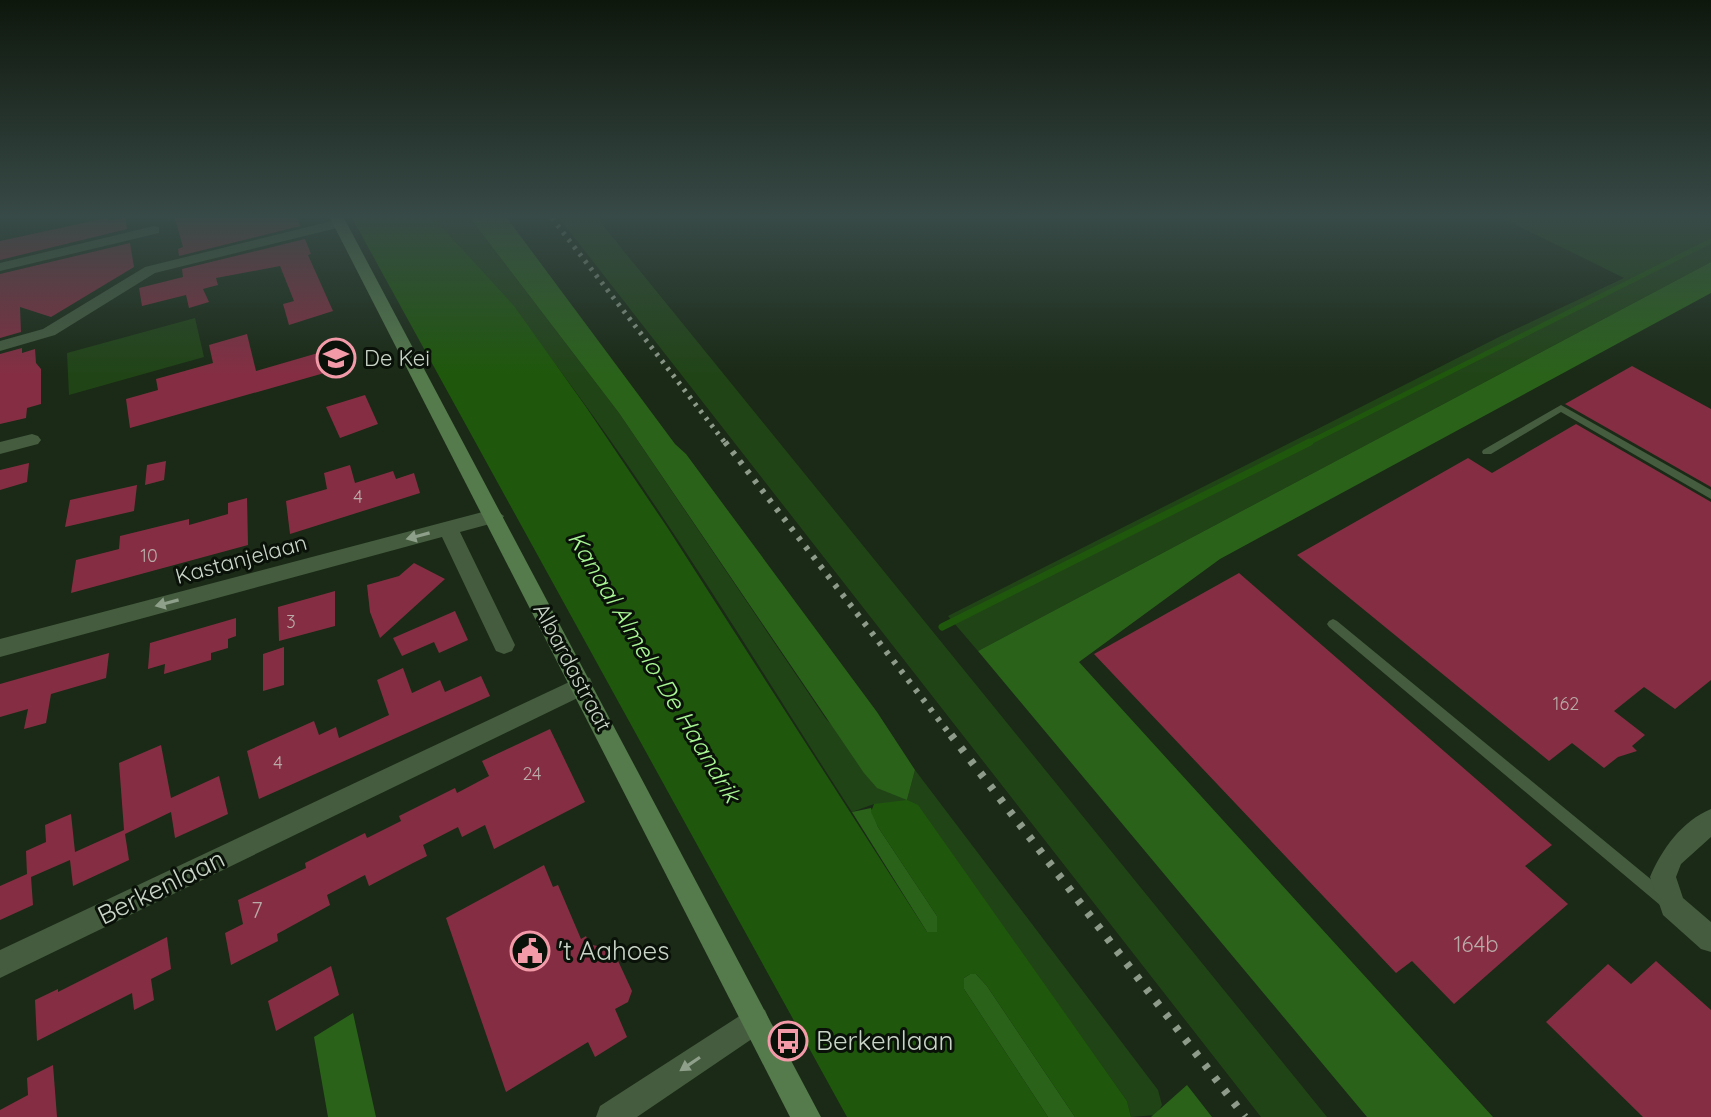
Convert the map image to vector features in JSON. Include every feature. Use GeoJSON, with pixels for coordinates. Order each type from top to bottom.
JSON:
{"type":"FeatureCollection","features":[{"type":"Feature","properties":{"kind":"street"},"geometry":{"type":"LineString","coordinates":[[0,346],[49,332],[124,270]]}},
{"type":"Feature","properties":{"kind":"street","name":"Albardastraat"},"geometry":{"type":"LineString","coordinates":[[364,270],[806,1117]]}},
{"type":"Feature","properties":{"kind":"street"},"geometry":{"type":"LineString","coordinates":[[0,448],[32,440]]}},
{"type":"Feature","properties":{"kind":"street","name":"Kastanjelaan"},"geometry":{"type":"LineString","coordinates":[[0,648],[494,516]]}},
{"type":"Feature","properties":{"kind":"street"},"geometry":{"type":"LineString","coordinates":[[448,528],[504,645]]}},
{"type":"Feature","properties":{"kind":"street","name":"Berkenlaan"},"geometry":{"type":"LineString","coordinates":[[0,964],[582,685]]}},
{"type":"Feature","properties":{"kind":"street"},"geometry":{"type":"LineString","coordinates":[[1711,821],[1672,856],[1663,877],[1672,906],[1711,939]]}},
{"type":"Feature","properties":{"kind":"street"},"geometry":{"type":"LineString","coordinates":[[611,1117],[755,1020]]}},
{"type":"Feature","properties":{"kind":"lane"},"geometry":{"type":"LineString","coordinates":[[1487,452],[1561,408],[1711,495]]}},
{"type":"Feature","properties":{"kind":"lane"},"geometry":{"type":"LineString","coordinates":[[1333,624],[1672,906]]}},
{"type":"Feature","properties":{"kind":"shaded area"},"geometry":{"type":"Polygon","coordinates":[[[480,270],[510,270],[619,413],[826,719],[907,800],[915,770],[1158,1090],[1162,1105],[1156,1115],[1131,1117],[1127,1101],[984,900],[874,804],[852,812],[604,431],[480,270]]]}},
{"type":"Feature","properties":{"kind":"shaded area"},"geometry":{"type":"Polygon","coordinates":[[[510,270],[546,270],[675,444],[686,454],[877,712],[915,770],[907,800],[877,788],[864,773],[619,413],[510,270]]]}},
{"type":"Feature","properties":{"kind":"shaded area"},"geometry":{"type":"Polygon","coordinates":[[[600,270],[639,270],[1327,1117],[1261,1117],[600,270]]]}},
{"type":"Feature","properties":{"kind":"shaded area"},"geometry":{"type":"Polygon","coordinates":[[[1608,270],[1696,270],[978,651],[948,616],[1501,336],[1624,278],[1608,270]]]}},
{"type":"Feature","properties":{"kind":"shaded area"},"geometry":{"type":"Polygon","coordinates":[[[1696,270],[1711,270],[1711,293],[1220,559],[1079,662],[1493,1117],[1367,1117],[978,651],[1696,270]]]}},
{"type":"Feature","properties":{"kind":"shaded area"},"geometry":{"type":"Polygon","coordinates":[[[195,318],[204,357],[69,395],[67,353],[195,318]]]}},
{"type":"Feature","properties":{"kind":"shaded area"},"geometry":{"type":"Polygon","coordinates":[[[871,808],[878,827],[937,916],[937,932],[927,932],[852,812],[871,808]]]}},
{"type":"Feature","properties":{"kind":"shaded area"},"geometry":{"type":"Polygon","coordinates":[[[976,974],[987,986],[1075,1117],[1048,1117],[964,989],[964,978],[976,974]]]}},
{"type":"Feature","properties":{"kind":"shaded area"},"geometry":{"type":"Polygon","coordinates":[[[353,1013],[376,1117],[328,1117],[314,1037],[353,1013]]]}},
{"type":"Feature","properties":{"kind":"shaded area"},"geometry":{"type":"Polygon","coordinates":[[[1187,1085],[1212,1117],[1151,1117],[1187,1085]]]}},
{"type":"Feature","properties":{"kind":"water","name":"Kanaal Almelo-De Haandrik"},"geometry":{"type":"Polygon","coordinates":[[[381,270],[481,270],[514,306],[667,527],[927,932],[937,932],[937,916],[878,827],[871,812],[874,804],[907,800],[918,805],[1127,1101],[1131,1117],[1075,1117],[987,986],[976,974],[970,974],[964,978],[964,989],[1048,1117],[847,1117],[381,270]]]}},
{"type":"Feature","properties":{"kind":"building"},"geometry":{"type":"Polygon","coordinates":[[[16,270],[129,270],[51,317],[20,307],[21,332],[0,338],[0,274],[16,270]]]}},
{"type":"Feature","properties":{"kind":"building"},"geometry":{"type":"Polygon","coordinates":[[[182,270],[258,270],[216,278],[218,285],[203,289],[209,302],[189,308],[186,295],[142,306],[139,288],[183,277],[182,270]]]}},
{"type":"Feature","properties":{"kind":"building"},"geometry":{"type":"Polygon","coordinates":[[[282,270],[315,270],[333,311],[289,325],[283,304],[294,301],[282,270]]]}},
{"type":"Feature","properties":{"kind":"building"},"geometry":{"type":"Polygon","coordinates":[[[247,334],[256,371],[342,346],[349,346],[356,364],[130,428],[126,399],[158,390],[156,379],[213,363],[209,345],[247,334]]]}},
{"type":"Feature","properties":{"kind":"building"},"geometry":{"type":"Polygon","coordinates":[[[22,348],[22,353],[35,349],[36,363],[41,369],[41,404],[27,408],[26,418],[0,424],[0,354],[22,348]]]}},
{"type":"Feature","properties":{"kind":"building"},"geometry":{"type":"Polygon","coordinates":[[[1632,366],[1711,409],[1711,487],[1565,404],[1632,366]]]}},
{"type":"Feature","properties":{"kind":"building"},"geometry":{"type":"Polygon","coordinates":[[[365,395],[378,424],[340,438],[326,407],[365,395]]]}},
{"type":"Feature","properties":{"kind":"building"},"geometry":{"type":"Polygon","coordinates":[[[1576,424],[1711,502],[1711,680],[1675,709],[1644,687],[1614,711],[1645,735],[1632,746],[1637,751],[1618,757],[1604,768],[1572,743],[1549,761],[1297,555],[1468,458],[1492,473],[1576,424]]]}},
{"type":"Feature","properties":{"kind":"building"},"geometry":{"type":"Polygon","coordinates":[[[166,461],[164,480],[145,485],[147,465],[166,461]]]}},
{"type":"Feature","properties":{"kind":"building"},"geometry":{"type":"Polygon","coordinates":[[[29,463],[27,482],[0,490],[0,470],[29,463]]]}},
{"type":"Feature","properties":{"kind":"building"},"geometry":{"type":"Polygon","coordinates":[[[350,465],[355,483],[393,471],[396,479],[414,473],[420,493],[290,534],[286,501],[327,489],[324,473],[350,465]]]}},
{"type":"Feature","properties":{"kind":"building"},"geometry":{"type":"Polygon","coordinates":[[[137,485],[134,511],[65,527],[70,500],[137,485]]]}},
{"type":"Feature","properties":{"kind":"building"},"geometry":{"type":"Polygon","coordinates":[[[247,498],[248,545],[71,593],[76,560],[119,549],[120,536],[189,519],[189,525],[228,514],[228,503],[247,498]]]}},
{"type":"Feature","properties":{"kind":"building"},"geometry":{"type":"Polygon","coordinates":[[[414,563],[445,579],[380,638],[370,612],[367,585],[399,576],[414,563]]]}},
{"type":"Feature","properties":{"kind":"building"},"geometry":{"type":"Polygon","coordinates":[[[1239,573],[1552,845],[1525,866],[1568,904],[1454,1004],[1412,961],[1396,973],[1094,654],[1239,573]]]}},
{"type":"Feature","properties":{"kind":"building"},"geometry":{"type":"Polygon","coordinates":[[[335,591],[335,626],[279,641],[278,607],[335,591]]]}},
{"type":"Feature","properties":{"kind":"building"},"geometry":{"type":"Polygon","coordinates":[[[455,611],[468,640],[439,653],[434,642],[402,656],[393,638],[455,611]]]}},
{"type":"Feature","properties":{"kind":"building"},"geometry":{"type":"Polygon","coordinates":[[[236,618],[236,636],[228,639],[228,648],[211,653],[211,660],[164,674],[165,664],[148,669],[150,643],[236,618]]]}},
{"type":"Feature","properties":{"kind":"building"},"geometry":{"type":"Polygon","coordinates":[[[284,647],[284,685],[263,691],[263,654],[284,647]]]}},
{"type":"Feature","properties":{"kind":"building"},"geometry":{"type":"Polygon","coordinates":[[[109,653],[106,678],[51,694],[46,723],[24,729],[28,709],[0,717],[0,684],[109,653]]]}},
{"type":"Feature","properties":{"kind":"building"},"geometry":{"type":"Polygon","coordinates":[[[403,668],[412,693],[440,680],[445,692],[481,676],[490,696],[259,799],[247,751],[314,721],[319,735],[336,727],[339,738],[389,715],[377,680],[403,668]]]}},
{"type":"Feature","properties":{"kind":"building"},"geometry":{"type":"Polygon","coordinates":[[[550,729],[585,802],[494,849],[485,825],[462,837],[458,827],[423,845],[427,856],[369,886],[365,875],[327,895],[330,905],[277,934],[278,941],[231,965],[225,933],[243,924],[238,900],[306,868],[305,863],[365,833],[367,838],[401,821],[399,816],[455,788],[457,793],[489,776],[482,761],[550,729]]]}},
{"type":"Feature","properties":{"kind":"building"},"geometry":{"type":"Polygon","coordinates":[[[161,745],[171,798],[219,776],[228,814],[175,838],[171,812],[125,834],[129,860],[73,886],[70,860],[31,877],[33,905],[0,920],[0,886],[27,874],[26,851],[46,842],[45,825],[71,814],[75,852],[124,830],[119,763],[161,745]]]}},
{"type":"Feature","properties":{"kind":"building"},"geometry":{"type":"Polygon","coordinates":[[[544,865],[553,887],[558,885],[581,939],[586,936],[589,944],[613,950],[632,991],[628,1002],[615,1009],[627,1037],[595,1057],[588,1042],[506,1092],[446,918],[544,865]]]}},
{"type":"Feature","properties":{"kind":"building"},"geometry":{"type":"Polygon","coordinates":[[[167,937],[171,969],[151,979],[154,1000],[134,1010],[132,993],[37,1041],[35,1000],[58,989],[58,992],[167,937]]]}},
{"type":"Feature","properties":{"kind":"building"},"geometry":{"type":"Polygon","coordinates":[[[1656,961],[1711,1010],[1711,1117],[1643,1117],[1546,1022],[1608,964],[1631,984],[1656,961]]]}},
{"type":"Feature","properties":{"kind":"building"},"geometry":{"type":"Polygon","coordinates":[[[331,966],[339,995],[276,1031],[268,1001],[331,966]]]}},
{"type":"Feature","properties":{"kind":"building"},"geometry":{"type":"Polygon","coordinates":[[[53,1065],[57,1117],[0,1117],[0,1110],[28,1095],[27,1078],[53,1065]]]}},
{"type":"Feature","properties":{"kind":"waterway"},"geometry":{"type":"LineString","coordinates":[[1306,444],[1653,270]]}},
{"type":"Feature","properties":{"kind":"waterway"},"geometry":{"type":"LineString","coordinates":[[942,627],[1310,442]]}},
{"type":"Feature","properties":{"kind":"railway"},"geometry":{"type":"LineString","coordinates":[[592,270],[726,444]]}},
{"type":"Feature","properties":{"kind":"railway"},"geometry":{"type":"LineString","coordinates":[[725,442],[952,737]]}},
{"type":"Feature","properties":{"kind":"railway"},"geometry":{"type":"LineString","coordinates":[[951,735],[1245,1117]]}},
{"type":"Feature","properties":{"kind":"place","name":"De Kei"},"geometry":{"type":"Point","coordinates":[336,358]}},
{"type":"Feature","properties":{"kind":"place","name":"'t Aahoes"},"geometry":{"type":"Point","coordinates":[530,951]}},
{"type":"Feature","properties":{"kind":"place","name":"Berkenlaan"},"geometry":{"type":"Point","coordinates":[788,1041]}}]}
